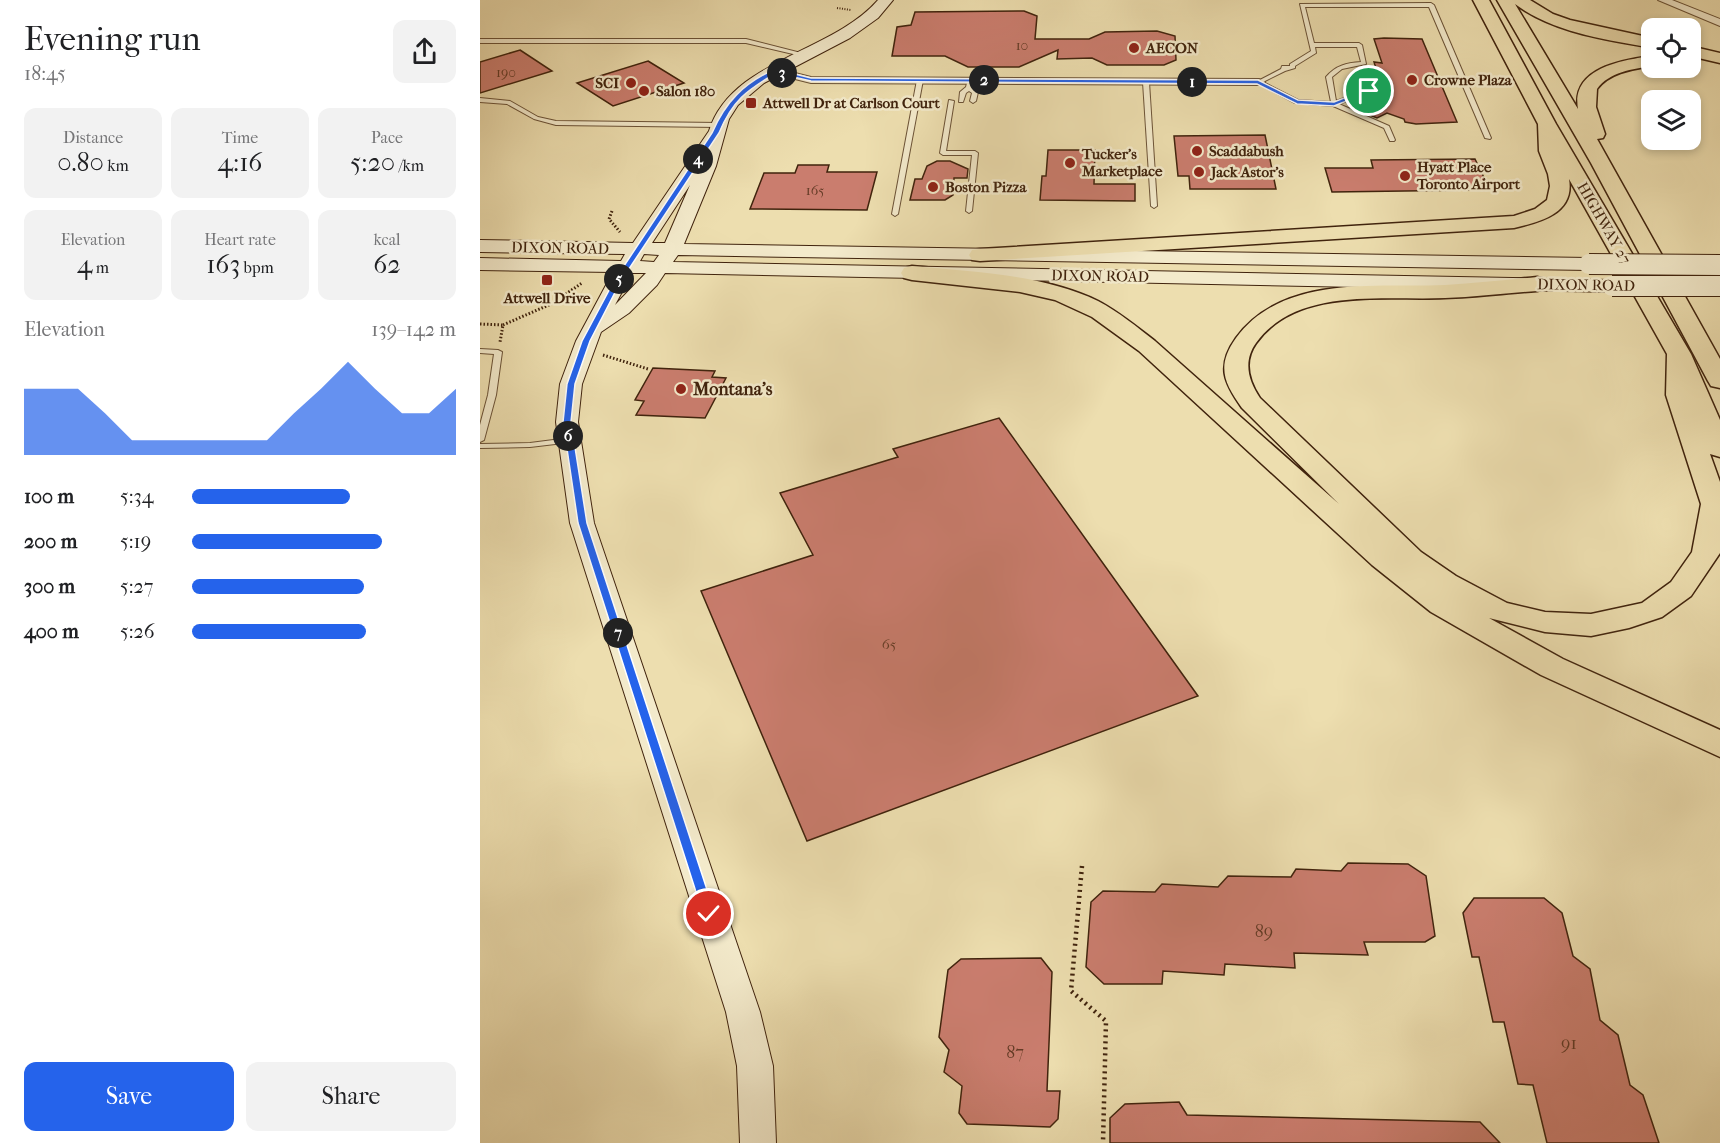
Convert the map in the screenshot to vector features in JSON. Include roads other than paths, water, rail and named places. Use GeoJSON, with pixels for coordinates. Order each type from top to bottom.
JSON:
{"type":"FeatureCollection","features":[{"type":"Feature","properties":{"kind":"main road"},"geometry":{"type":"LineString","coordinates":[[588,340],[650,281],[672,249],[707,166],[724,113],[743,91],[775,71],[845,35],[873,15],[886,0]]}},
{"type":"Feature","properties":{"kind":"main road","name":"HIGHWAY 27"},"geometry":{"type":"LineString","coordinates":[[1481,0],[1547,123],[1679,354],[1720,449]]}},
{"type":"Feature","properties":{"kind":"main road","name":"HIGHWAY 27"},"geometry":{"type":"LineString","coordinates":[[1505,0],[1601,163],[1718,374]]}},
{"type":"Feature","properties":{"kind":"main road"},"geometry":{"type":"LineString","coordinates":[[1520,0],[1527,6],[1554,19],[1641,40]]}},
{"type":"Feature","properties":{"kind":"main road"},"geometry":{"type":"LineString","coordinates":[[1701,54],[1720,58]]}},
{"type":"Feature","properties":{"kind":"main road"},"geometry":{"type":"LineString","coordinates":[[1601,163],[1597,137],[1586,105],[1586,95],[1599,77],[1612,70],[1641,62]]}},
{"type":"Feature","properties":{"kind":"main road"},"geometry":{"type":"LineString","coordinates":[[1701,63],[1720,66]]}},
{"type":"Feature","properties":{"kind":"main road"},"geometry":{"type":"LineString","coordinates":[[980,255],[1514,222],[1534,218],[1548,211],[1559,196],[1559,176],[1548,149],[1547,123]]}},
{"type":"Feature","properties":{"kind":"main road"},"geometry":{"type":"LineString","coordinates":[[717,129],[626,267],[588,340],[571,384],[567,422],[582,523],[743,1012],[756,1066],[758,1143]]}},
{"type":"Feature","properties":{"kind":"main road","name":"DIXON ROAD"},"geometry":{"type":"LineString","coordinates":[[480,246],[1720,265]]}},
{"type":"Feature","properties":{"kind":"main road","name":"DIXON ROAD"},"geometry":{"type":"LineString","coordinates":[[480,264],[1612,286],[1720,286]]}},
{"type":"Feature","properties":{"kind":"main road"},"geometry":{"type":"LineString","coordinates":[[912,273],[998,282],[1059,294],[1084,303],[1111,318],[1148,346],[1382,558],[1441,605],[1552,667],[1720,744]]}},
{"type":"Feature","properties":{"kind":"main road"},"geometry":{"type":"LineString","coordinates":[[1537,284],[1433,292],[1335,295],[1284,309],[1262,320],[1245,339],[1235,358],[1241,390],[1251,403],[1411,559],[1446,583],[1499,611],[1545,622],[1591,625],[1629,618],[1652,610],[1681,589],[1706,553],[1714,504],[1678,396],[1679,354]]}},
{"type":"Feature","properties":{"kind":"street"},"geometry":{"type":"LineString","coordinates":[[1664,0],[1720,23]]}},
{"type":"Feature","properties":{"kind":"street"},"geometry":{"type":"LineString","coordinates":[[775,71],[811,80],[920,80],[970,84],[1258,82]]}},
{"type":"Feature","properties":{"kind":"lane"},"geometry":{"type":"LineString","coordinates":[[1258,82],[1293,67],[1292,65],[1314,52],[1302,5],[1431,5],[1488,138]]}},
{"type":"Feature","properties":{"kind":"lane"},"geometry":{"type":"LineString","coordinates":[[480,41],[746,41],[806,55]]}},
{"type":"Feature","properties":{"kind":"lane"},"geometry":{"type":"LineString","coordinates":[[1312,45],[1359,45],[1365,71]]}},
{"type":"Feature","properties":{"kind":"lane"},"geometry":{"type":"LineString","coordinates":[[1334,104],[1329,77],[1334,69],[1343,65],[1364,63]]}},
{"type":"Feature","properties":{"kind":"lane"},"geometry":{"type":"LineString","coordinates":[[895,214],[920,80]]}},
{"type":"Feature","properties":{"kind":"lane"},"geometry":{"type":"LineString","coordinates":[[1146,82],[1154,206]]}},
{"type":"Feature","properties":{"kind":"lane"},"geometry":{"type":"LineString","coordinates":[[1258,82],[1297,102],[1334,104],[1387,127],[1392,140]]}},
{"type":"Feature","properties":{"kind":"lane"},"geometry":{"type":"LineString","coordinates":[[961,101],[963,92],[970,84],[975,92],[973,101]]}},
{"type":"Feature","properties":{"kind":"lane"},"geometry":{"type":"LineString","coordinates":[[1334,104],[1369,91],[1369,86]]}},
{"type":"Feature","properties":{"kind":"lane"},"geometry":{"type":"LineString","coordinates":[[480,100],[508,102],[536,118],[556,123],[717,129]]}},
{"type":"Feature","properties":{"kind":"lane"},"geometry":{"type":"LineString","coordinates":[[951,101],[943,153],[975,153],[969,211]]}},
{"type":"Feature","properties":{"kind":"lane"},"geometry":{"type":"LineString","coordinates":[[480,351],[498,352],[492,395],[480,440]]}},
{"type":"Feature","properties":{"kind":"lane"},"geometry":{"type":"LineString","coordinates":[[480,446],[530,445],[569,440]]}},
{"type":"Feature","properties":{"kind":"place","name":"AECON"},"geometry":{"type":"Point","coordinates":[1134,48]}},
{"type":"Feature","properties":{"kind":"place","name":"Crowne Plaza"},"geometry":{"type":"Point","coordinates":[1412,80]}},
{"type":"Feature","properties":{"kind":"place","name":"SCI"},"geometry":{"type":"Point","coordinates":[631,83]}},
{"type":"Feature","properties":{"kind":"place","name":"Salon 180"},"geometry":{"type":"Point","coordinates":[644,91]}},
{"type":"Feature","properties":{"kind":"place","name":"Attwell Dr at Carlson Court"},"geometry":{"type":"Point","coordinates":[751,103]}},
{"type":"Feature","properties":{"kind":"place","name":"Scaddabush"},"geometry":{"type":"Point","coordinates":[1197,151]}},
{"type":"Feature","properties":{"kind":"place","name":"Tucker's Marketplace"},"geometry":{"type":"Point","coordinates":[1070,163]}},
{"type":"Feature","properties":{"kind":"place","name":"Jack Astor's"},"geometry":{"type":"Point","coordinates":[1199,172]}},
{"type":"Feature","properties":{"kind":"place","name":"Hyatt Place Toronto Airport"},"geometry":{"type":"Point","coordinates":[1405,176]}},
{"type":"Feature","properties":{"kind":"place","name":"Boston Pizza"},"geometry":{"type":"Point","coordinates":[933,187]}},
{"type":"Feature","properties":{"kind":"place","name":"Attwell Drive"},"geometry":{"type":"Point","coordinates":[547,280]}},
{"type":"Feature","properties":{"kind":"place","name":"Montana's"},"geometry":{"type":"Point","coordinates":[681,389]}}]}
